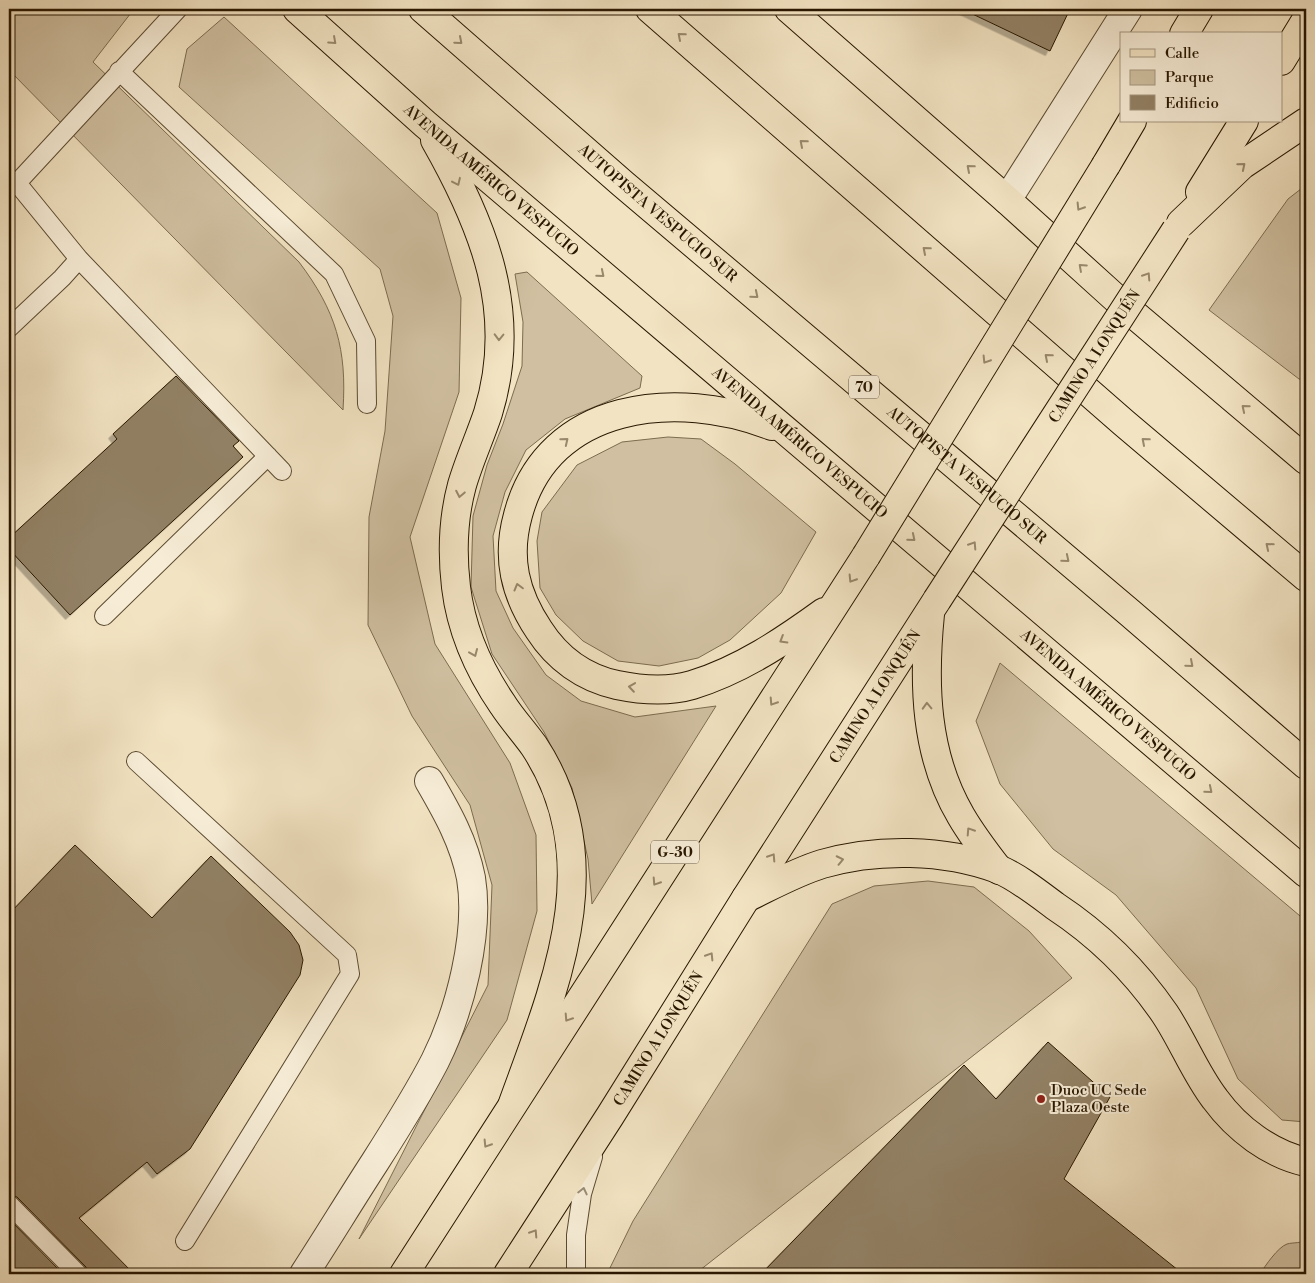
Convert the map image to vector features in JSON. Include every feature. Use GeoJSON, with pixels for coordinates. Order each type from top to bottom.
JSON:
{"type":"FeatureCollection","features":[{"type":"Feature","properties":{"kind":"main road","name":"AVENIDA AMÉRICO VESPUCIO"},"geometry":{"type":"LineString","coordinates":[[297,9],[425,124],[1306,873]]}},
{"type":"Feature","properties":{"kind":"main road","name":"AUTOPISTA VESPUCIO SUR"},"geometry":{"type":"LineString","coordinates":[[423,9],[623,184],[1115,600],[1306,765]]}},
{"type":"Feature","properties":{"kind":"main road"},"geometry":{"type":"LineString","coordinates":[[650,9],[1145,442],[1306,577]]}},
{"type":"Feature","properties":{"kind":"main road"},"geometry":{"type":"LineString","coordinates":[[789,9],[1007,200],[1123,305],[1294,444],[1306,460]]}},
{"type":"Feature","properties":{"kind":"main road"},"geometry":{"type":"LineString","coordinates":[[803,9],[835,50]]}},
{"type":"Feature","properties":{"kind":"main road"},"geometry":{"type":"LineString","coordinates":[[1185,32],[1199,9]]}},
{"type":"Feature","properties":{"kind":"main road"},"geometry":{"type":"LineString","coordinates":[[1282,59],[1306,20]]}},
{"type":"Feature","properties":{"kind":"main road","name":"G-30"},"geometry":{"type":"LineString","coordinates":[[404,1274],[838,602],[1131,122]]}},
{"type":"Feature","properties":{"kind":"main road","name":"CAMINO A LONQUÉN"},"geometry":{"type":"LineString","coordinates":[[508,1274],[610,1116],[746,898],[1179,226],[1243,122]]}},
{"type":"Feature","properties":{"kind":"main road"},"geometry":{"type":"LineString","coordinates":[[1179,226],[1242,165],[1306,122]]}},
{"type":"Feature","properties":{"kind":"main road"},"geometry":{"type":"LineString","coordinates":[[425,124],[452,170],[474,219],[493,274],[498,307],[500,339],[497,372],[488,412],[462,486],[455,523],[453,557],[456,590],[463,622],[473,652],[486,679],[533,746],[551,776],[564,809],[571,844],[573,873],[572,905],[566,937],[537,1036],[513,1103]]}},
{"type":"Feature","properties":{"kind":"main road"},"geometry":{"type":"LineString","coordinates":[[785,431],[755,419],[690,407],[629,411],[602,419],[577,431],[556,448],[542,466],[530,484],[520,505],[513,531],[512,559],[517,587],[536,627],[545,640],[566,661],[585,675],[609,683],[636,688],[663,689],[691,685],[727,672],[795,633],[838,602]]}},
{"type":"Feature","properties":{"kind":"main road"},"geometry":{"type":"LineString","coordinates":[[934,605],[926,674],[928,714],[935,754],[960,816],[978,844],[999,870]]}},
{"type":"Feature","properties":{"kind":"main road"},"geometry":{"type":"LineString","coordinates":[[746,898],[822,864],[864,856],[927,854],[964,860],[999,870],[1030,888],[1085,927],[1108,946],[1139,978],[1165,1015],[1214,1098],[1232,1120],[1253,1137],[1276,1151],[1306,1162]]}},
{"type":"Feature","properties":{"kind":"street"},"geometry":{"type":"LineString","coordinates":[[1007,200],[1128,9]]}},
{"type":"Feature","properties":{"kind":"street"},"geometry":{"type":"LineString","coordinates":[[304,1274],[412,1103],[436,1060],[454,1015],[467,968],[474,908],[471,879],[465,854],[456,830],[429,781]]}},
{"type":"Feature","properties":{"kind":"lane"},"geometry":{"type":"LineString","coordinates":[[178,9],[13,186],[79,259],[282,471]]}},
{"type":"Feature","properties":{"kind":"lane"},"geometry":{"type":"LineString","coordinates":[[119,71],[334,274],[366,341],[368,404]]}},
{"type":"Feature","properties":{"kind":"lane"},"geometry":{"type":"LineString","coordinates":[[9,328],[62,278],[79,259]]}},
{"type":"Feature","properties":{"kind":"lane"},"geometry":{"type":"LineString","coordinates":[[104,616],[268,456]]}},
{"type":"Feature","properties":{"kind":"lane"},"geometry":{"type":"LineString","coordinates":[[136,761],[347,955],[350,974],[185,1241]]}},
{"type":"Feature","properties":{"kind":"lane"},"geometry":{"type":"LineString","coordinates":[[576,1274],[576,1235],[582,1194],[593,1154],[610,1116]]}},
{"type":"Feature","properties":{"kind":"lane"},"geometry":{"type":"LineString","coordinates":[[9,1204],[78,1274]]}},
{"type":"Feature","properties":{"kind":"green space"},"geometry":{"type":"Polygon","coordinates":[[[9,9],[134,9],[93,62],[299,262],[312,280],[330,314],[341,349],[344,388],[343,410],[9,70],[9,9]]]}},
{"type":"Feature","properties":{"kind":"green space"},"geometry":{"type":"Polygon","coordinates":[[[224,17],[437,213],[461,298],[459,392],[410,537],[435,644],[510,763],[536,835],[537,911],[507,1020],[359,1239],[488,985],[492,885],[470,805],[412,716],[368,625],[369,517],[385,431],[393,316],[380,269],[179,87],[187,49],[224,17]]]}},
{"type":"Feature","properties":{"kind":"green space"},"geometry":{"type":"Polygon","coordinates":[[[1306,185],[1306,380],[1299,379],[1209,310],[1288,199],[1306,185]]]}},
{"type":"Feature","properties":{"kind":"green space"},"geometry":{"type":"Polygon","coordinates":[[[527,272],[642,376],[640,388],[565,419],[526,450],[505,492],[493,536],[496,591],[513,628],[546,675],[581,701],[635,717],[716,706],[592,904],[588,859],[572,788],[544,732],[492,654],[471,587],[473,516],[487,465],[522,366],[523,322],[515,274],[527,272]]]}},
{"type":"Feature","properties":{"kind":"green space"},"geometry":{"type":"Polygon","coordinates":[[[668,437],[701,439],[735,464],[816,532],[781,593],[730,640],[698,658],[659,666],[618,661],[583,641],[556,615],[540,588],[537,541],[542,512],[577,465],[622,442],[668,437]]]}},
{"type":"Feature","properties":{"kind":"green space"},"geometry":{"type":"Polygon","coordinates":[[[1000,663],[1306,921],[1306,1122],[1282,1120],[1238,1079],[1196,988],[1116,895],[1053,849],[1000,784],[976,721],[1000,663]]]}},
{"type":"Feature","properties":{"kind":"green space"},"geometry":{"type":"Polygon","coordinates":[[[928,881],[974,887],[1029,931],[1072,978],[695,1274],[607,1274],[633,1221],[832,904],[874,886],[928,881]]]}},
{"type":"Feature","properties":{"kind":"green space"},"geometry":{"type":"Polygon","coordinates":[[[1306,1239],[1306,1274],[1260,1274],[1272,1257],[1283,1246],[1302,1242],[1306,1239]]]}},
{"type":"Feature","properties":{"kind":"building"},"geometry":{"type":"Polygon","coordinates":[[[962,9],[1070,9],[1050,51],[962,9]]]}},
{"type":"Feature","properties":{"kind":"building"},"geometry":{"type":"Polygon","coordinates":[[[176,376],[239,441],[233,446],[243,457],[70,615],[9,549],[9,538],[117,439],[113,434],[176,376]]]}},
{"type":"Feature","properties":{"kind":"building"},"geometry":{"type":"Polygon","coordinates":[[[75,845],[152,918],[211,856],[290,932],[299,945],[303,960],[300,975],[190,1149],[157,1174],[147,1162],[79,1218],[134,1274],[88,1274],[86,1267],[17,1197],[9,1194],[9,914],[75,845]]]}},
{"type":"Feature","properties":{"kind":"building"},"geometry":{"type":"Polygon","coordinates":[[[1048,1042],[1110,1097],[1064,1179],[1183,1274],[761,1274],[964,1065],[996,1099],[1048,1042]]]}},
{"type":"Feature","properties":{"kind":"building"},"geometry":{"type":"Polygon","coordinates":[[[9,1219],[63,1274],[9,1274],[9,1219]]]}},
{"type":"Feature","properties":{"kind":"place","name":"Duoc UC Sede Plaza Oeste"},"geometry":{"type":"Point","coordinates":[1041,1099]}}]}
